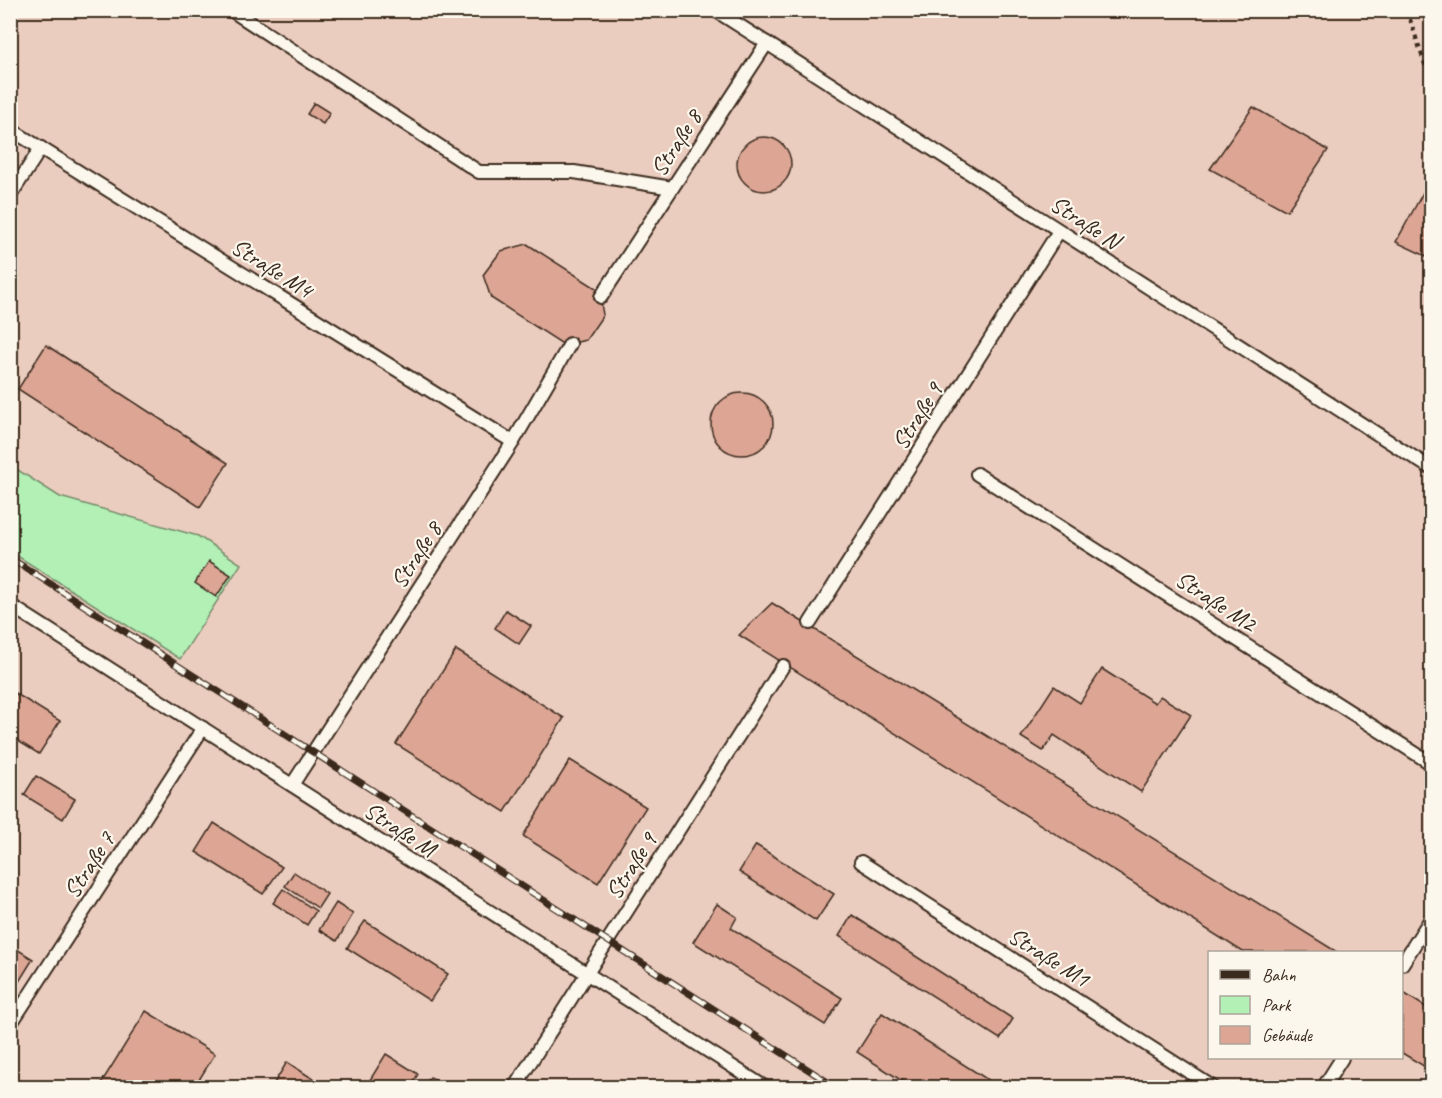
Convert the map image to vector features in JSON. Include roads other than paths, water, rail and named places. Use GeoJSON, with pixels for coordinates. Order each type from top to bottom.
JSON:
{"type":"FeatureCollection","features":[{"type":"Feature","properties":{"kind":"lane"},"geometry":{"type":"LineString","coordinates":[[231,10],[479,172],[574,172],[672,188]]}},
{"type":"Feature","properties":{"kind":"lane","name":"Straße N"},"geometry":{"type":"LineString","coordinates":[[716,10],[1431,469]]}},
{"type":"Feature","properties":{"kind":"lane","name":"Straße 8"},"geometry":{"type":"LineString","coordinates":[[601,297],[767,43]]}},
{"type":"Feature","properties":{"kind":"lane","name":"Straße M4"},"geometry":{"type":"LineString","coordinates":[[10,129],[513,442]]}},
{"type":"Feature","properties":{"kind":"lane"},"geometry":{"type":"LineString","coordinates":[[10,196],[41,148]]}},
{"type":"Feature","properties":{"kind":"lane","name":"Straße 9"},"geometry":{"type":"LineString","coordinates":[[810,623],[1059,231]]}},
{"type":"Feature","properties":{"kind":"lane","name":"Straße 8"},"geometry":{"type":"LineString","coordinates":[[292,785],[513,442],[570,344]]}},
{"type":"Feature","properties":{"kind":"lane","name":"Straße M2"},"geometry":{"type":"LineString","coordinates":[[977,474],[1431,764]]}},
{"type":"Feature","properties":{"kind":"lane","name":"Straße M"},"geometry":{"type":"LineString","coordinates":[[10,605],[766,1088]]}},
{"type":"Feature","properties":{"kind":"lane","name":"Straße 9"},"geometry":{"type":"LineString","coordinates":[[514,1088],[783,666]]}},
{"type":"Feature","properties":{"kind":"lane","name":"Straße 7"},"geometry":{"type":"LineString","coordinates":[[10,1025],[203,728]]}},
{"type":"Feature","properties":{"kind":"lane","name":"Straße M1"},"geometry":{"type":"LineString","coordinates":[[861,862],[1214,1088]]}},
{"type":"Feature","properties":{"kind":"lane"},"geometry":{"type":"LineString","coordinates":[[1403,961],[1431,917]]}},
{"type":"Feature","properties":{"kind":"lane"},"geometry":{"type":"LineString","coordinates":[[1323,1088],[1341,1059]]}},
{"type":"Feature","properties":{"kind":"railway"},"geometry":{"type":"LineString","coordinates":[[10,558],[837,1088]]}}]}
